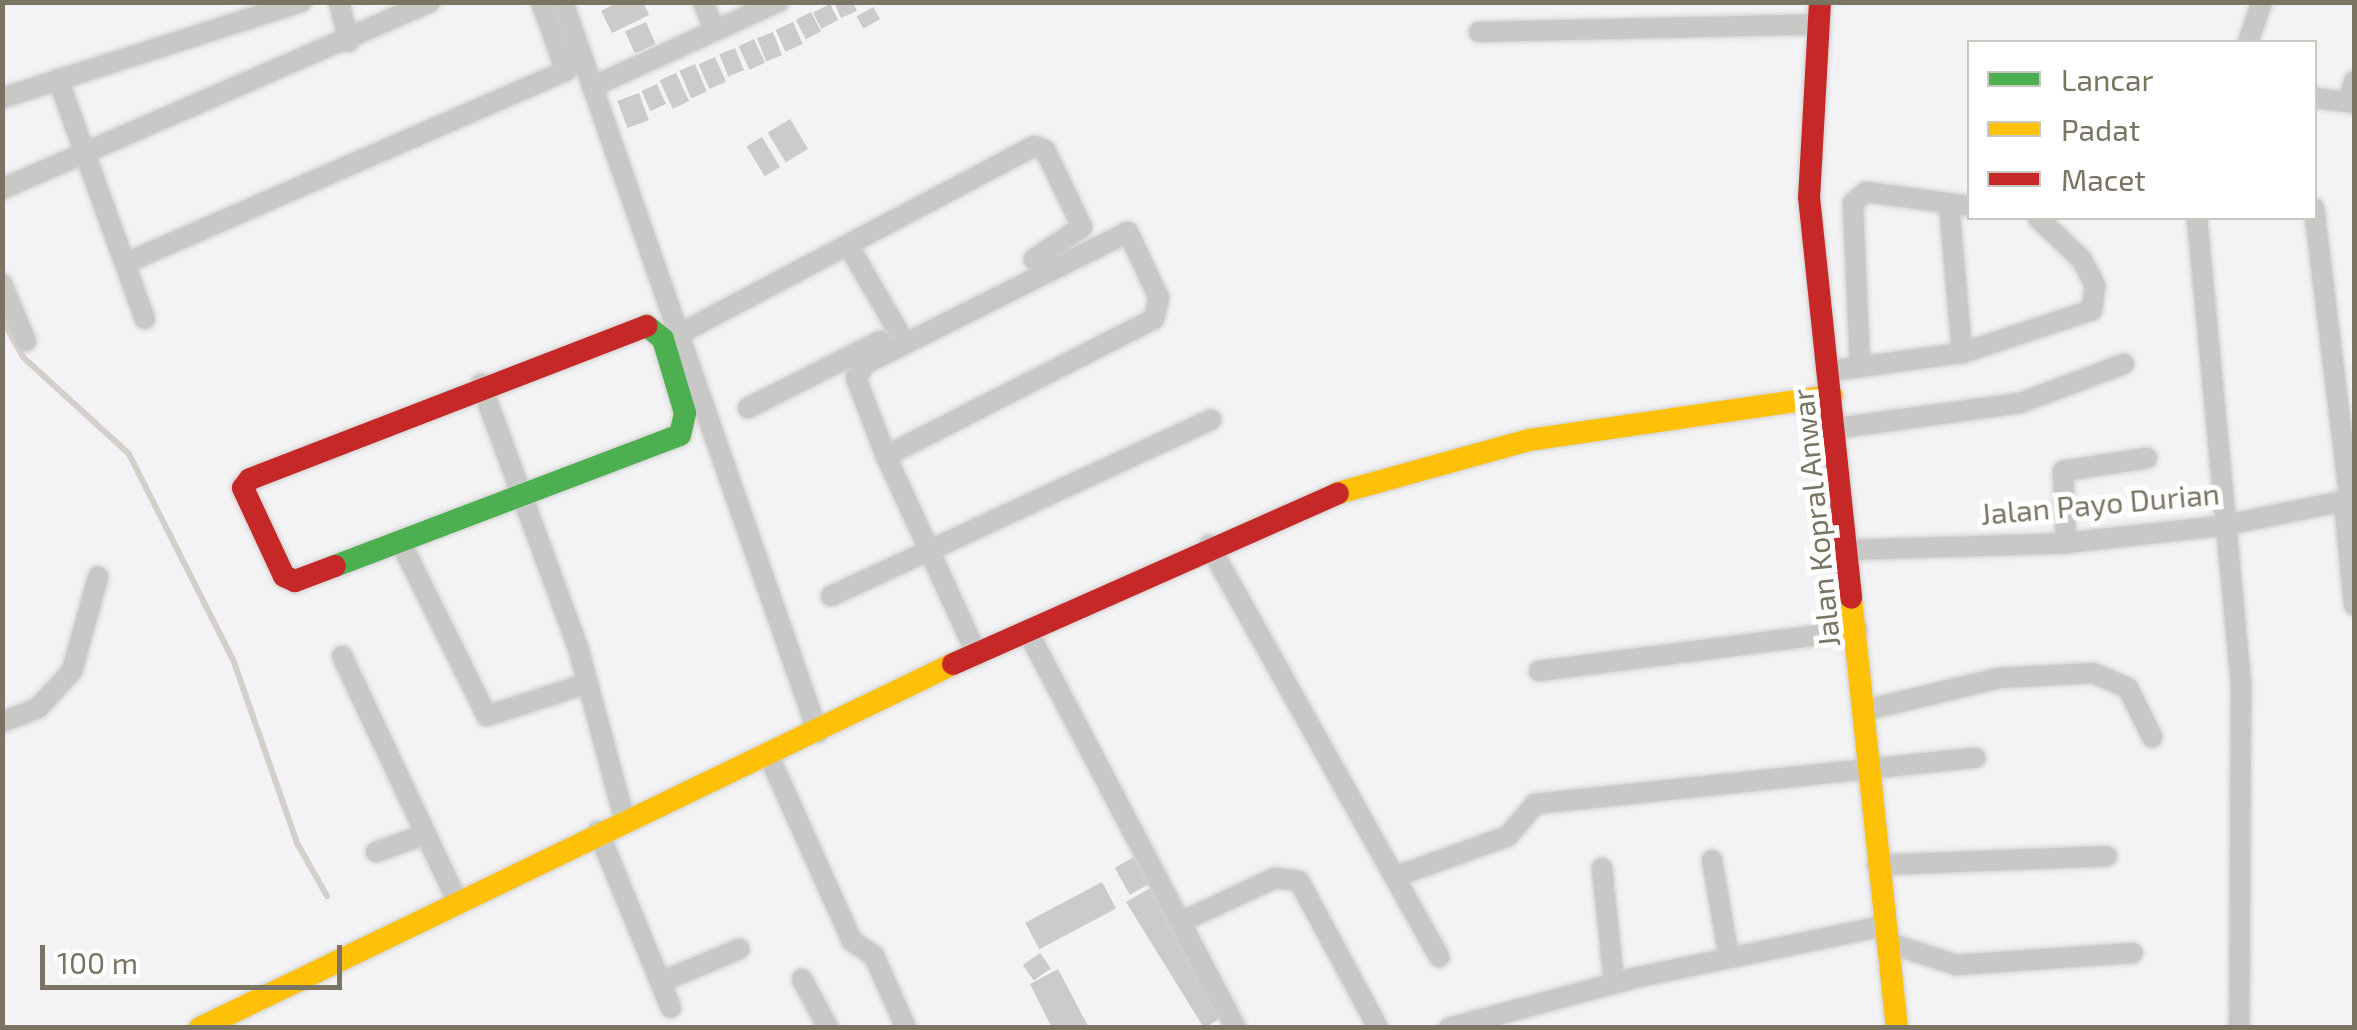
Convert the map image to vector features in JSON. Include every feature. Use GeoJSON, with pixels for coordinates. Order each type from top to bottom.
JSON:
{"type":"FeatureCollection","features":[{"type":"Feature","properties":{"kind":"street"},"geometry":{"type":"LineString","coordinates":[[2,98],[301,2]]}},
{"type":"Feature","properties":{"kind":"street"},"geometry":{"type":"LineString","coordinates":[[339,2],[349,42]]}},
{"type":"Feature","properties":{"kind":"street"},"geometry":{"type":"LineString","coordinates":[[2,190],[349,42],[430,2]]}},
{"type":"Feature","properties":{"kind":"street"},"geometry":{"type":"LineString","coordinates":[[128,262],[566,71],[541,2]]}},
{"type":"Feature","properties":{"kind":"street"},"geometry":{"type":"LineString","coordinates":[[562,2],[818,732]]}},
{"type":"Feature","properties":{"kind":"street"},"geometry":{"type":"LineString","coordinates":[[703,2],[715,31]]}},
{"type":"Feature","properties":{"kind":"street"},"geometry":{"type":"LineString","coordinates":[[592,87],[778,2]]}},
{"type":"Feature","properties":{"kind":"street"},"geometry":{"type":"LineString","coordinates":[[2249,40],[2262,2]]}},
{"type":"Feature","properties":{"kind":"street"},"geometry":{"type":"LineString","coordinates":[[1479,32],[1819,14]]}},
{"type":"Feature","properties":{"kind":"street","name":"Jalan Kopral Anwar"},"geometry":{"type":"LineString","coordinates":[[1819,14],[1810,197],[1838,428],[1877,865],[1897,1028]]}},
{"type":"Feature","properties":{"kind":"street"},"geometry":{"type":"LineString","coordinates":[[58,79],[128,262],[145,319]]}},
{"type":"Feature","properties":{"kind":"street"},"geometry":{"type":"LineString","coordinates":[[2317,98],[2353,96]]}},
{"type":"Feature","properties":{"kind":"street"},"geometry":{"type":"LineString","coordinates":[[681,333],[1034,146],[1053,163],[1080,234],[748,408]]}},
{"type":"Feature","properties":{"kind":"street"},"geometry":{"type":"LineString","coordinates":[[1860,366],[1854,204],[1866,192],[1959,205],[1962,353]]}},
{"type":"Feature","properties":{"kind":"street"},"geometry":{"type":"LineString","coordinates":[[1830,371],[1962,353],[2092,310],[2095,284],[2081,259],[2040,220]]}},
{"type":"Feature","properties":{"kind":"street"},"geometry":{"type":"LineString","coordinates":[[2197,220],[2220,526],[2241,685],[2239,1028]]}},
{"type":"Feature","properties":{"kind":"street"},"geometry":{"type":"LineString","coordinates":[[2315,220],[2350,500],[2354,605]]}},
{"type":"Feature","properties":{"kind":"street"},"geometry":{"type":"LineString","coordinates":[[886,456],[1154,318],[1159,298],[1128,232],[866,363],[857,386],[886,456],[977,656]]}},
{"type":"Feature","properties":{"kind":"street"},"geometry":{"type":"LineString","coordinates":[[848,245],[898,331]]}},
{"type":"Feature","properties":{"kind":"street"},"geometry":{"type":"LineString","coordinates":[[2,284],[26,341]]}},
{"type":"Feature","properties":{"kind":"street"},"geometry":{"type":"LineString","coordinates":[[648,326],[663,339],[684,413],[680,434],[522,491],[400,541],[286,579],[244,485],[481,384],[648,326]]}},
{"type":"Feature","properties":{"kind":"street"},"geometry":{"type":"LineString","coordinates":[[1838,428],[2020,403],[2124,364]]}},
{"type":"Feature","properties":{"kind":"street"},"geometry":{"type":"LineString","coordinates":[[481,384],[588,683],[624,818]]}},
{"type":"Feature","properties":{"kind":"street"},"geometry":{"type":"LineString","coordinates":[[202,1027],[598,830],[818,732],[1209,545],[1358,485],[1529,440],[1832,396]]}},
{"type":"Feature","properties":{"kind":"street"},"geometry":{"type":"LineString","coordinates":[[832,596],[931,554],[1211,420]]}},
{"type":"Feature","properties":{"kind":"street"},"geometry":{"type":"LineString","coordinates":[[2066,542],[2063,471],[2146,458]]}},
{"type":"Feature","properties":{"kind":"street","name":"Jalan Payo Durian"},"geometry":{"type":"LineString","coordinates":[[1849,550],[2066,542],[2220,526],[2350,500]]}},
{"type":"Feature","properties":{"kind":"street"},"geometry":{"type":"LineString","coordinates":[[400,541],[486,716],[588,683]]}},
{"type":"Feature","properties":{"kind":"street"},"geometry":{"type":"LineString","coordinates":[[1209,545],[1440,957]]}},
{"type":"Feature","properties":{"kind":"street"},"geometry":{"type":"LineString","coordinates":[[2,722],[38,708],[72,671],[98,577]]}},
{"type":"Feature","properties":{"kind":"street"},"geometry":{"type":"LineString","coordinates":[[1539,671],[1857,630]]}},
{"type":"Feature","properties":{"kind":"street"},"geometry":{"type":"LineString","coordinates":[[1028,632],[1185,920],[1236,1028]]}},
{"type":"Feature","properties":{"kind":"street"},"geometry":{"type":"LineString","coordinates":[[342,656],[457,900]]}},
{"type":"Feature","properties":{"kind":"street"},"geometry":{"type":"LineString","coordinates":[[1866,710],[1999,678],[2093,673],[2128,688],[2152,737]]}},
{"type":"Feature","properties":{"kind":"street"},"geometry":{"type":"LineString","coordinates":[[768,754],[852,941],[874,956],[906,1028]]}},
{"type":"Feature","properties":{"kind":"street"},"geometry":{"type":"LineString","coordinates":[[1397,876],[1508,836],[1536,804],[1870,765],[1976,758]]}},
{"type":"Feature","properties":{"kind":"street"},"geometry":{"type":"LineString","coordinates":[[598,830],[671,1008]]}},
{"type":"Feature","properties":{"kind":"street"},"geometry":{"type":"LineString","coordinates":[[376,852],[426,834]]}},
{"type":"Feature","properties":{"kind":"street"},"geometry":{"type":"LineString","coordinates":[[1877,865],[2107,856]]}},
{"type":"Feature","properties":{"kind":"street"},"geometry":{"type":"LineString","coordinates":[[1712,860],[1729,958]]}},
{"type":"Feature","properties":{"kind":"street"},"geometry":{"type":"LineString","coordinates":[[1602,868],[1614,983]]}},
{"type":"Feature","properties":{"kind":"street"},"geometry":{"type":"LineString","coordinates":[[1185,920],[1276,878],[1299,881],[1378,1028]]}},
{"type":"Feature","properties":{"kind":"street"},"geometry":{"type":"LineString","coordinates":[[1449,1028],[1614,983],[1729,958],[1884,934],[1956,965],[2134,954]]}},
{"type":"Feature","properties":{"kind":"street"},"geometry":{"type":"LineString","coordinates":[[660,982],[739,949]]}},
{"type":"Feature","properties":{"kind":"street"},"geometry":{"type":"LineString","coordinates":[[802,979],[828,1028]]}},
{"type":"Feature","properties":{"kind":"building"},"geometry":{"type":"Polygon","coordinates":[[[618,2],[643,2],[649,15],[612,33],[601,11],[618,2]]]}},
{"type":"Feature","properties":{"kind":"building"},"geometry":{"type":"Polygon","coordinates":[[[853,2],[857,11],[841,18],[835,4],[853,2]]]}},
{"type":"Feature","properties":{"kind":"building"},"geometry":{"type":"Polygon","coordinates":[[[830,4],[838,20],[821,29],[813,13],[830,4]]]}},
{"type":"Feature","properties":{"kind":"building"},"geometry":{"type":"Polygon","coordinates":[[[873,7],[880,19],[864,29],[857,16],[873,7]]]}},
{"type":"Feature","properties":{"kind":"building"},"geometry":{"type":"Polygon","coordinates":[[[811,12],[821,32],[806,39],[796,20],[811,12]]]}},
{"type":"Feature","properties":{"kind":"building"},"geometry":{"type":"Polygon","coordinates":[[[646,22],[656,44],[635,53],[625,31],[646,22]]]}},
{"type":"Feature","properties":{"kind":"building"},"geometry":{"type":"Polygon","coordinates":[[[793,22],[803,44],[785,52],[776,30],[793,22]]]}},
{"type":"Feature","properties":{"kind":"building"},"geometry":{"type":"Polygon","coordinates":[[[773,32],[782,55],[766,61],[757,38],[773,32]]]}},
{"type":"Feature","properties":{"kind":"building"},"geometry":{"type":"Polygon","coordinates":[[[754,39],[765,63],[750,70],[739,46],[754,39]]]}},
{"type":"Feature","properties":{"kind":"building"},"geometry":{"type":"Polygon","coordinates":[[[735,48],[744,70],[728,77],[719,54],[735,48]]]}},
{"type":"Feature","properties":{"kind":"building"},"geometry":{"type":"Polygon","coordinates":[[[715,57],[726,82],[710,89],[699,64],[715,57]]]}},
{"type":"Feature","properties":{"kind":"building"},"geometry":{"type":"Polygon","coordinates":[[[695,64],[707,92],[691,98],[679,71],[695,64]]]}},
{"type":"Feature","properties":{"kind":"building"},"geometry":{"type":"Polygon","coordinates":[[[676,73],[689,101],[673,109],[660,81],[676,73]]]}},
{"type":"Feature","properties":{"kind":"building"},"geometry":{"type":"Polygon","coordinates":[[[657,84],[666,104],[650,111],[641,91],[657,84]]]}},
{"type":"Feature","properties":{"kind":"building"},"geometry":{"type":"Polygon","coordinates":[[[639,93],[649,120],[627,128],[617,101],[639,93]]]}},
{"type":"Feature","properties":{"kind":"building"},"geometry":{"type":"Polygon","coordinates":[[[790,119],[808,149],[786,162],[768,132],[790,119]]]}},
{"type":"Feature","properties":{"kind":"building"},"geometry":{"type":"Polygon","coordinates":[[[762,137],[780,167],[765,176],[747,146],[762,137]]]}},
{"type":"Feature","properties":{"kind":"building"},"geometry":{"type":"Polygon","coordinates":[[[1134,857],[1149,884],[1130,895],[1115,868],[1134,857]]]}},
{"type":"Feature","properties":{"kind":"building"},"geometry":{"type":"Polygon","coordinates":[[[1102,882],[1116,908],[1039,949],[1025,923],[1102,882]]]}},
{"type":"Feature","properties":{"kind":"building"},"geometry":{"type":"Polygon","coordinates":[[[1154,886],[1228,1014],[1204,1028],[1126,902],[1154,886]]]}},
{"type":"Feature","properties":{"kind":"building"},"geometry":{"type":"Polygon","coordinates":[[[1040,953],[1051,969],[1034,981],[1023,965],[1040,953]]]}},
{"type":"Feature","properties":{"kind":"building"},"geometry":{"type":"Polygon","coordinates":[[[1058,969],[1089,1028],[1052,1028],[1030,984],[1058,969]]]}},
{"type":"Feature","properties":{"kind":"waterway"},"geometry":{"type":"LineString","coordinates":[[2,319],[24,358],[129,454],[234,662],[297,843],[327,896]]}},
{"type":"Feature","properties":{"kind":"traffic: fast"},"geometry":{"type":"LineString","coordinates":[[335,566],[680,435],[685,413],[663,339],[647,326]]}},
{"type":"Feature","properties":{"kind":"traffic: slow"},"geometry":{"type":"LineString","coordinates":[[1338,493],[1529,440],[1832,396]]}},
{"type":"Feature","properties":{"kind":"traffic: slow"},"geometry":{"type":"LineString","coordinates":[[1851,598],[1897,1028]]}},
{"type":"Feature","properties":{"kind":"traffic: slow"},"geometry":{"type":"LineString","coordinates":[[200,1028],[953,664]]}},
{"type":"Feature","properties":{"kind":"traffic: jam"},"geometry":{"type":"LineString","coordinates":[[1820,2],[1809,197],[1851,598]]}},
{"type":"Feature","properties":{"kind":"traffic: jam"},"geometry":{"type":"LineString","coordinates":[[335,566],[295,581],[284,576],[243,488],[250,479],[647,326]]}},
{"type":"Feature","properties":{"kind":"traffic: jam"},"geometry":{"type":"LineString","coordinates":[[953,664],[1338,493]]}}]}
